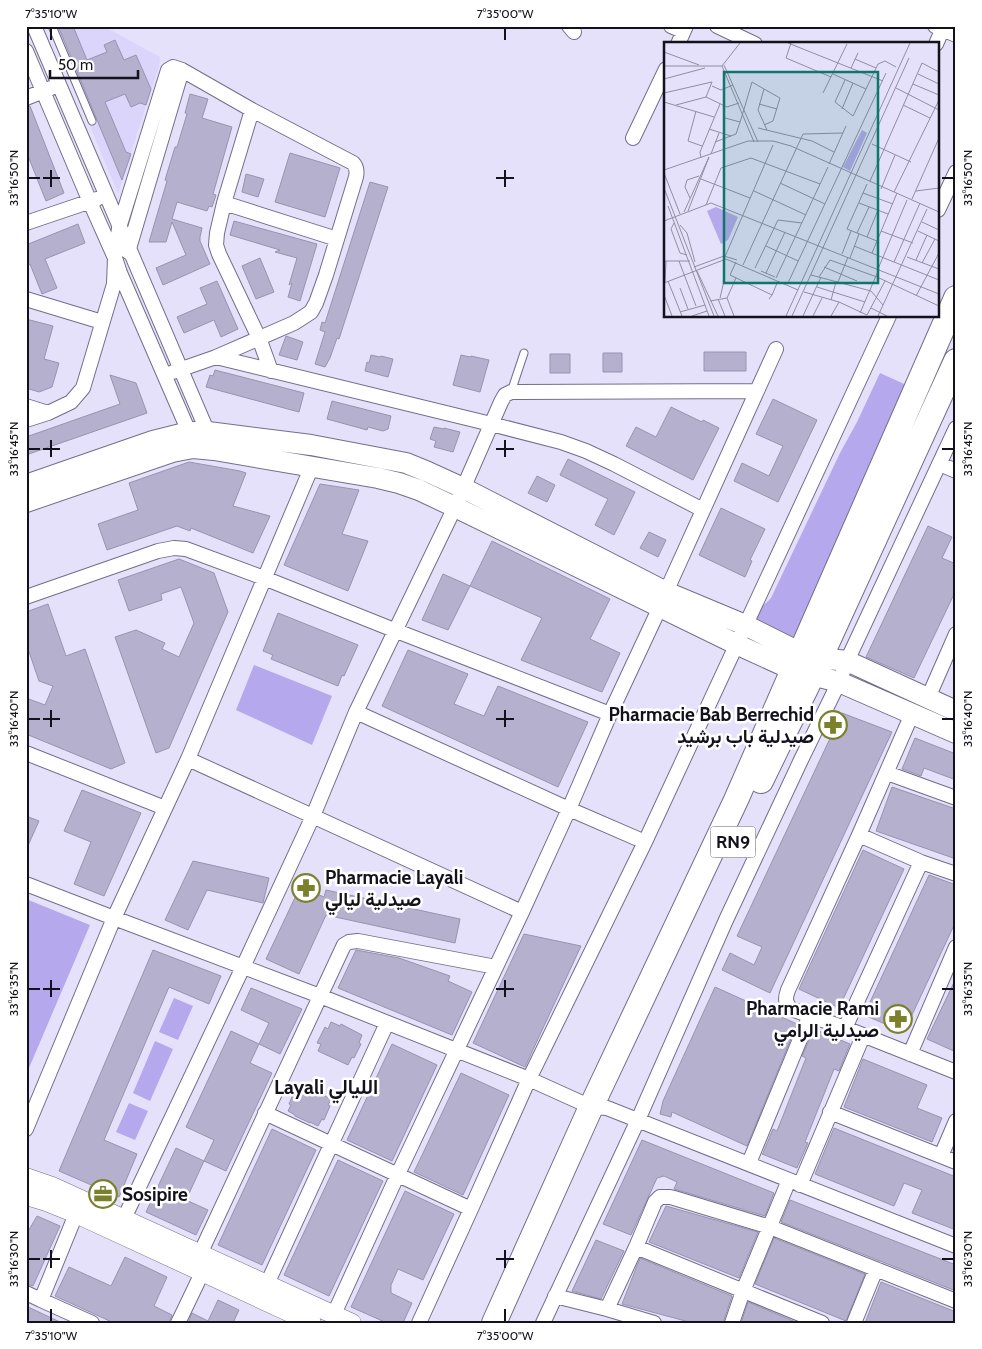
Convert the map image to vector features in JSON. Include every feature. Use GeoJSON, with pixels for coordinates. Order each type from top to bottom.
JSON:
{"type":"FeatureCollection","features":[{"type":"Feature","properties":{"kind":"highway","name":"RN9"},"geometry":{"type":"LineString","coordinates":[[494,1323],[782,738],[807,664],[956,298]]}},
{"type":"Feature","properties":{"kind":"highway","name":"RN9"},"geometry":{"type":"LineString","coordinates":[[807,664],[956,361]]}},
{"type":"Feature","properties":{"kind":"highway","name":"RN9"},"geometry":{"type":"LineString","coordinates":[[511,1323],[599,1107]]}},
{"type":"Feature","properties":{"kind":"main road"},"geometry":{"type":"LineString","coordinates":[[26,485],[153,441],[311,445],[406,463],[463,488],[663,599],[736,644],[807,664],[847,661],[956,710]]}},
{"type":"Feature","properties":{"kind":"main road"},"geometry":{"type":"LineString","coordinates":[[26,502],[201,441],[399,483],[419,490],[663,599],[744,625],[839,682],[956,733]]}},
{"type":"Feature","properties":{"kind":"street"},"geometry":{"type":"LineString","coordinates":[[34,26],[180,369],[201,441]]}},
{"type":"Feature","properties":{"kind":"street"},"geometry":{"type":"LineString","coordinates":[[717,26],[751,42]]}},
{"type":"Feature","properties":{"kind":"street"},"geometry":{"type":"LineString","coordinates":[[936,42],[940,27],[956,34]]}},
{"type":"Feature","properties":{"kind":"street"},"geometry":{"type":"LineString","coordinates":[[26,51],[115,258]]}},
{"type":"Feature","properties":{"kind":"street"},"geometry":{"type":"LineString","coordinates":[[165,375],[216,357],[294,323],[311,312],[316,303],[357,170],[355,165],[174,67],[168,70],[119,228],[115,258],[117,278],[165,375],[201,441]]}},
{"type":"Feature","properties":{"kind":"street"},"geometry":{"type":"LineString","coordinates":[[26,420],[71,402],[83,388],[102,322],[129,250],[182,70]]}},
{"type":"Feature","properties":{"kind":"street"},"geometry":{"type":"LineString","coordinates":[[633,138],[664,73]]}},
{"type":"Feature","properties":{"kind":"street"},"geometry":{"type":"LineString","coordinates":[[26,98],[44,91],[61,90]]}},
{"type":"Feature","properties":{"kind":"street"},"geometry":{"type":"LineString","coordinates":[[252,110],[224,203],[216,244],[259,338],[271,370]]}},
{"type":"Feature","properties":{"kind":"street"},"geometry":{"type":"LineString","coordinates":[[940,206],[956,172]]}},
{"type":"Feature","properties":{"kind":"street"},"geometry":{"type":"LineString","coordinates":[[26,223],[107,196]]}},
{"type":"Feature","properties":{"kind":"street"},"geometry":{"type":"LineString","coordinates":[[224,203],[336,239]]}},
{"type":"Feature","properties":{"kind":"street"},"geometry":{"type":"LineString","coordinates":[[26,299],[102,322]]}},
{"type":"Feature","properties":{"kind":"street"},"geometry":{"type":"LineString","coordinates":[[419,1323],[529,1080],[644,842],[887,318]]}},
{"type":"Feature","properties":{"kind":"street"},"geometry":{"type":"LineString","coordinates":[[334,1314],[522,912],[776,349]]}},
{"type":"Feature","properties":{"kind":"street"},"geometry":{"type":"LineString","coordinates":[[216,357],[553,440],[586,451],[703,510]]}},
{"type":"Feature","properties":{"kind":"street"},"geometry":{"type":"LineString","coordinates":[[121,1226],[243,967],[312,816],[356,712],[455,507],[505,395],[511,392],[757,391]]}},
{"type":"Feature","properties":{"kind":"street"},"geometry":{"type":"LineString","coordinates":[[26,406],[48,412]]}},
{"type":"Feature","properties":{"kind":"street"},"geometry":{"type":"LineString","coordinates":[[543,1323],[638,1120],[726,920],[839,682],[847,661],[956,428]]}},
{"type":"Feature","properties":{"kind":"street"},"geometry":{"type":"LineString","coordinates":[[940,464],[956,471]]}},
{"type":"Feature","properties":{"kind":"street"},"geometry":{"type":"LineString","coordinates":[[26,1129],[114,918],[188,759],[312,466]]}},
{"type":"Feature","properties":{"kind":"street"},"geometry":{"type":"LineString","coordinates":[[26,597],[158,551],[180,548],[194,551],[264,578],[610,714]]}},
{"type":"Feature","properties":{"kind":"street"},"geometry":{"type":"LineString","coordinates":[[928,698],[956,634]]}},
{"type":"Feature","properties":{"kind":"street"},"geometry":{"type":"LineString","coordinates":[[356,712],[644,842]]}},
{"type":"Feature","properties":{"kind":"street"},"geometry":{"type":"LineString","coordinates":[[912,714],[786,996],[786,1001],[791,1009],[845,1028],[956,1072]]}},
{"type":"Feature","properties":{"kind":"street"},"geometry":{"type":"LineString","coordinates":[[26,753],[165,808]]}},
{"type":"Feature","properties":{"kind":"street"},"geometry":{"type":"LineString","coordinates":[[188,759],[522,912]]}},
{"type":"Feature","properties":{"kind":"street"},"geometry":{"type":"LineString","coordinates":[[887,773],[956,798]]}},
{"type":"Feature","properties":{"kind":"street"},"geometry":{"type":"LineString","coordinates":[[859,835],[921,862],[956,874]]}},
{"type":"Feature","properties":{"kind":"street"},"geometry":{"type":"LineString","coordinates":[[845,1028],[921,862]]}},
{"type":"Feature","properties":{"kind":"street"},"geometry":{"type":"LineString","coordinates":[[26,884],[320,996],[529,1080],[638,1120],[956,1246]]}},
{"type":"Feature","properties":{"kind":"street"},"geometry":{"type":"LineString","coordinates":[[200,1254],[346,943],[358,941],[496,968]]}},
{"type":"Feature","properties":{"kind":"street"},"geometry":{"type":"LineString","coordinates":[[910,1054],[956,947]]}},
{"type":"Feature","properties":{"kind":"street"},"geometry":{"type":"LineString","coordinates":[[749,1164],[810,1015]]}},
{"type":"Feature","properties":{"kind":"street"},"geometry":{"type":"LineString","coordinates":[[267,1284],[388,1023]]}},
{"type":"Feature","properties":{"kind":"street"},"geometry":{"type":"LineString","coordinates":[[732,1323],[743,1291],[770,1227],[830,1112],[863,1036]]}},
{"type":"Feature","properties":{"kind":"street"},"geometry":{"type":"LineString","coordinates":[[830,1112],[956,1162]]}},
{"type":"Feature","properties":{"kind":"street"},"geometry":{"type":"LineString","coordinates":[[265,1113],[471,1209]]}},
{"type":"Feature","properties":{"kind":"street"},"geometry":{"type":"LineString","coordinates":[[941,1156],[956,1121]]}},
{"type":"Feature","properties":{"kind":"street"},"geometry":{"type":"LineString","coordinates":[[26,1177],[52,1186],[202,1273],[312,1323]]}},
{"type":"Feature","properties":{"kind":"street"},"geometry":{"type":"LineString","coordinates":[[26,1196],[76,1214],[121,1226],[200,1254],[352,1323]]}},
{"type":"Feature","properties":{"kind":"street"},"geometry":{"type":"LineString","coordinates":[[612,1315],[653,1206],[658,1199],[664,1196],[770,1227],[956,1301]]}},
{"type":"Feature","properties":{"kind":"street"},"geometry":{"type":"LineString","coordinates":[[40,1300],[76,1214]]}},
{"type":"Feature","properties":{"kind":"street"},"geometry":{"type":"LineString","coordinates":[[636,1248],[822,1323]]}},
{"type":"Feature","properties":{"kind":"street"},"geometry":{"type":"LineString","coordinates":[[854,1323],[876,1270]]}},
{"type":"Feature","properties":{"kind":"street"},"geometry":{"type":"LineString","coordinates":[[178,1323],[202,1273]]}},
{"type":"Feature","properties":{"kind":"street"},"geometry":{"type":"LineString","coordinates":[[26,1293],[76,1319],[92,1323]]}},
{"type":"Feature","properties":{"kind":"street"},"geometry":{"type":"LineString","coordinates":[[555,1296],[612,1315],[654,1323]]}},
{"type":"Feature","properties":{"kind":"lane"},"geometry":{"type":"LineString","coordinates":[[52,26],[92,121]]}},
{"type":"Feature","properties":{"kind":"lane"},"geometry":{"type":"LineString","coordinates":[[61,90],[78,88]]}},
{"type":"Feature","properties":{"kind":"lane"},"geometry":{"type":"LineString","coordinates":[[511,392],[524,353]]}},
{"type":"Feature","properties":{"kind":"shaded area"},"geometry":{"type":"Polygon","coordinates":[[[48,26],[103,26],[160,57],[159,66],[118,193],[48,26]]]}},
{"type":"Feature","properties":{"kind":"shaded area"},"geometry":{"type":"Polygon","coordinates":[[[880,373],[913,388],[795,637],[791,637],[756,621],[756,617],[761,608],[771,598],[880,373]]]}},
{"type":"Feature","properties":{"kind":"shaded area"},"geometry":{"type":"Polygon","coordinates":[[[254,665],[332,696],[312,745],[236,710],[254,665]]]}},
{"type":"Feature","properties":{"kind":"shaded area"},"geometry":{"type":"Polygon","coordinates":[[[26,899],[90,925],[26,1075],[26,899]]]}},
{"type":"Feature","properties":{"kind":"shaded area"},"geometry":{"type":"Polygon","coordinates":[[[174,998],[193,1006],[178,1040],[159,1032],[174,998]]]}},
{"type":"Feature","properties":{"kind":"shaded area"},"geometry":{"type":"Polygon","coordinates":[[[155,1041],[173,1049],[150,1101],[133,1093],[155,1041]]]}},
{"type":"Feature","properties":{"kind":"shaded area"},"geometry":{"type":"Polygon","coordinates":[[[129,1103],[148,1111],[135,1140],[116,1132],[129,1103]]]}},
{"type":"Feature","properties":{"kind":"building"},"geometry":{"type":"Polygon","coordinates":[[[58,26],[73,26],[87,60],[107,52],[104,45],[115,40],[124,60],[136,55],[151,89],[146,105],[140,103],[131,107],[125,94],[105,102],[126,152],[131,154],[122,180],[58,26]]]}},
{"type":"Feature","properties":{"kind":"building"},"geometry":{"type":"Polygon","coordinates":[[[190,94],[208,99],[202,118],[232,127],[213,194],[216,195],[212,207],[209,206],[207,211],[177,202],[172,219],[202,228],[200,241],[210,264],[163,285],[156,268],[186,255],[172,222],[166,242],[149,242],[167,181],[165,180],[187,114],[185,113],[190,94]]]}},
{"type":"Feature","properties":{"kind":"building"},"geometry":{"type":"Polygon","coordinates":[[[30,106],[64,193],[46,201],[26,151],[26,107],[30,106]]]}},
{"type":"Feature","properties":{"kind":"building"},"geometry":{"type":"Polygon","coordinates":[[[290,153],[340,168],[325,217],[275,202],[290,153]]]}},
{"type":"Feature","properties":{"kind":"building"},"geometry":{"type":"Polygon","coordinates":[[[246,174],[264,179],[258,197],[242,192],[246,174]]]}},
{"type":"Feature","properties":{"kind":"building"},"geometry":{"type":"Polygon","coordinates":[[[370,182],[388,187],[339,339],[337,338],[325,367],[315,364],[325,332],[320,330],[322,322],[325,323],[370,182]]]}},
{"type":"Feature","properties":{"kind":"building"},"geometry":{"type":"Polygon","coordinates":[[[234,221],[317,244],[300,301],[288,297],[292,283],[289,285],[297,258],[275,252],[280,250],[230,235],[234,221]]]}},
{"type":"Feature","properties":{"kind":"building"},"geometry":{"type":"Polygon","coordinates":[[[78,224],[85,243],[45,259],[57,288],[42,294],[30,264],[26,266],[26,245],[78,224]]]}},
{"type":"Feature","properties":{"kind":"building"},"geometry":{"type":"Polygon","coordinates":[[[260,258],[274,292],[256,299],[242,266],[260,258]]]}},
{"type":"Feature","properties":{"kind":"building"},"geometry":{"type":"Polygon","coordinates":[[[217,281],[238,329],[221,337],[214,320],[184,333],[177,317],[207,304],[200,288],[217,281]]]}},
{"type":"Feature","properties":{"kind":"building"},"geometry":{"type":"Polygon","coordinates":[[[26,319],[53,326],[44,359],[59,363],[52,387],[39,392],[26,388],[26,319]]]}},
{"type":"Feature","properties":{"kind":"building"},"geometry":{"type":"Polygon","coordinates":[[[286,336],[303,342],[297,360],[279,355],[286,336]]]}},
{"type":"Feature","properties":{"kind":"building"},"geometry":{"type":"Polygon","coordinates":[[[704,352],[746,352],[746,371],[704,371],[704,352]]]}},
{"type":"Feature","properties":{"kind":"building"},"geometry":{"type":"Polygon","coordinates":[[[603,353],[622,353],[622,372],[603,372],[603,353]]]}},
{"type":"Feature","properties":{"kind":"building"},"geometry":{"type":"Polygon","coordinates":[[[550,354],[570,354],[570,373],[550,373],[550,354]]]}},
{"type":"Feature","properties":{"kind":"building"},"geometry":{"type":"Polygon","coordinates":[[[371,355],[393,359],[388,377],[365,371],[371,355]]]}},
{"type":"Feature","properties":{"kind":"building"},"geometry":{"type":"Polygon","coordinates":[[[461,355],[489,360],[480,392],[453,385],[461,355]]]}},
{"type":"Feature","properties":{"kind":"building"},"geometry":{"type":"Polygon","coordinates":[[[215,370],[304,393],[299,412],[206,387],[210,375],[213,376],[215,370]]]}},
{"type":"Feature","properties":{"kind":"building"},"geometry":{"type":"Polygon","coordinates":[[[110,375],[136,383],[147,413],[26,455],[26,437],[120,404],[110,375]]]}},
{"type":"Feature","properties":{"kind":"building"},"geometry":{"type":"Polygon","coordinates":[[[773,399],[817,420],[778,502],[734,481],[742,463],[769,476],[783,446],[756,434],[773,399]]]}},
{"type":"Feature","properties":{"kind":"building"},"geometry":{"type":"Polygon","coordinates":[[[332,401],[391,416],[388,429],[383,431],[368,427],[367,430],[327,419],[332,401]]]}},
{"type":"Feature","properties":{"kind":"building"},"geometry":{"type":"Polygon","coordinates":[[[671,407],[719,428],[693,480],[626,446],[636,427],[656,437],[671,407]]]}},
{"type":"Feature","properties":{"kind":"building"},"geometry":{"type":"Polygon","coordinates":[[[434,427],[460,432],[453,452],[434,447],[436,441],[430,439],[434,427]]]}},
{"type":"Feature","properties":{"kind":"building"},"geometry":{"type":"Polygon","coordinates":[[[568,459],[635,492],[614,535],[595,525],[608,499],[560,475],[568,459]]]}},
{"type":"Feature","properties":{"kind":"building"},"geometry":{"type":"Polygon","coordinates":[[[189,462],[246,473],[233,506],[270,516],[253,553],[191,528],[190,531],[177,526],[107,550],[98,524],[138,510],[129,483],[189,462]]]}},
{"type":"Feature","properties":{"kind":"building"},"geometry":{"type":"Polygon","coordinates":[[[537,476],[555,485],[547,502],[528,493],[537,476]]]}},
{"type":"Feature","properties":{"kind":"building"},"geometry":{"type":"Polygon","coordinates":[[[320,484],[359,490],[342,534],[368,541],[348,591],[284,565],[320,484]]]}},
{"type":"Feature","properties":{"kind":"building"},"geometry":{"type":"Polygon","coordinates":[[[721,508],[765,529],[750,560],[752,561],[745,577],[699,555],[721,508]]]}},
{"type":"Feature","properties":{"kind":"building"},"geometry":{"type":"Polygon","coordinates":[[[928,526],[952,537],[942,558],[956,564],[956,590],[914,678],[866,657],[928,526]]]}},
{"type":"Feature","properties":{"kind":"building"},"geometry":{"type":"Polygon","coordinates":[[[649,532],[666,540],[658,557],[640,548],[649,532]]]}},
{"type":"Feature","properties":{"kind":"building"},"geometry":{"type":"Polygon","coordinates":[[[492,541],[610,599],[590,639],[620,653],[602,692],[521,660],[542,618],[470,586],[492,541]]]}},
{"type":"Feature","properties":{"kind":"building"},"geometry":{"type":"Polygon","coordinates":[[[179,559],[214,573],[228,612],[169,748],[156,753],[115,637],[136,630],[165,643],[162,649],[179,657],[194,623],[181,587],[161,594],[162,600],[129,611],[118,580],[179,559]]]}},
{"type":"Feature","properties":{"kind":"building"},"geometry":{"type":"Polygon","coordinates":[[[443,574],[470,586],[448,630],[422,620],[443,574]]]}},
{"type":"Feature","properties":{"kind":"building"},"geometry":{"type":"Polygon","coordinates":[[[48,604],[66,656],[85,649],[125,763],[111,769],[26,734],[26,698],[45,705],[53,686],[39,681],[26,643],[26,612],[48,604]]]}},
{"type":"Feature","properties":{"kind":"building"},"geometry":{"type":"Polygon","coordinates":[[[278,613],[358,645],[338,686],[271,659],[273,655],[263,651],[278,613]]]}},
{"type":"Feature","properties":{"kind":"building"},"geometry":{"type":"Polygon","coordinates":[[[408,650],[468,674],[454,704],[484,716],[498,686],[588,722],[558,787],[382,706],[408,650]]]}},
{"type":"Feature","properties":{"kind":"building"},"geometry":{"type":"Polygon","coordinates":[[[842,713],[892,732],[770,993],[722,970],[730,953],[754,965],[762,947],[737,936],[842,713]]]}},
{"type":"Feature","properties":{"kind":"building"},"geometry":{"type":"Polygon","coordinates":[[[915,738],[956,754],[956,780],[924,768],[921,776],[902,769],[915,738]]]}},
{"type":"Feature","properties":{"kind":"building"},"geometry":{"type":"Polygon","coordinates":[[[892,787],[956,809],[956,859],[876,831],[892,787]]]}},
{"type":"Feature","properties":{"kind":"building"},"geometry":{"type":"Polygon","coordinates":[[[82,790],[141,813],[104,896],[74,884],[91,842],[64,831],[82,790]]]}},
{"type":"Feature","properties":{"kind":"building"},"geometry":{"type":"Polygon","coordinates":[[[26,816],[39,821],[26,850],[26,816]]]}},
{"type":"Feature","properties":{"kind":"building"},"geometry":{"type":"Polygon","coordinates":[[[863,850],[904,869],[839,1008],[799,989],[863,850]]]}},
{"type":"Feature","properties":{"kind":"building"},"geometry":{"type":"Polygon","coordinates":[[[193,861],[269,878],[263,903],[207,890],[188,930],[165,920],[193,861]]]}},
{"type":"Feature","properties":{"kind":"building"},"geometry":{"type":"Polygon","coordinates":[[[929,875],[956,885],[956,921],[904,1032],[864,1015],[929,875]]]}},
{"type":"Feature","properties":{"kind":"building"},"geometry":{"type":"Polygon","coordinates":[[[300,887],[324,897],[326,890],[460,919],[455,943],[326,915],[299,974],[266,959],[300,887]]]}},
{"type":"Feature","properties":{"kind":"building"},"geometry":{"type":"Polygon","coordinates":[[[524,934],[581,946],[525,1067],[473,1043],[524,934]]]}},
{"type":"Feature","properties":{"kind":"building"},"geometry":{"type":"Polygon","coordinates":[[[153,950],[221,976],[209,1004],[169,987],[104,1140],[137,1154],[119,1197],[59,1171],[153,950]]]}},
{"type":"Feature","properties":{"kind":"building"},"geometry":{"type":"Polygon","coordinates":[[[356,950],[399,958],[450,976],[448,981],[472,992],[452,1035],[338,988],[356,950]]]}},
{"type":"Feature","properties":{"kind":"building"},"geometry":{"type":"Polygon","coordinates":[[[956,978],[956,1052],[927,1039],[956,978]]]}},
{"type":"Feature","properties":{"kind":"building"},"geometry":{"type":"Polygon","coordinates":[[[715,987],[797,1024],[747,1146],[672,1112],[671,1117],[660,1114],[663,1101],[715,987]]]}},
{"type":"Feature","properties":{"kind":"building"},"geometry":{"type":"Polygon","coordinates":[[[251,988],[302,1009],[280,1054],[259,1044],[269,1023],[241,1010],[251,988]]]}},
{"type":"Feature","properties":{"kind":"building"},"geometry":{"type":"Polygon","coordinates":[[[331,1022],[340,1026],[341,1024],[362,1035],[359,1043],[361,1044],[348,1065],[318,1051],[321,1044],[317,1043],[325,1027],[328,1029],[331,1022]]]}},
{"type":"Feature","properties":{"kind":"building"},"geometry":{"type":"Polygon","coordinates":[[[814,1029],[850,1044],[839,1071],[834,1069],[805,1142],[808,1143],[797,1168],[762,1154],[773,1129],[777,1131],[806,1058],[802,1056],[814,1029]]]}},
{"type":"Feature","properties":{"kind":"building"},"geometry":{"type":"Polygon","coordinates":[[[231,1031],[259,1044],[250,1063],[272,1073],[226,1171],[204,1161],[214,1140],[186,1127],[231,1031]]]}},
{"type":"Feature","properties":{"kind":"building"},"geometry":{"type":"Polygon","coordinates":[[[392,1044],[437,1065],[392,1161],[347,1140],[392,1044]]]}},
{"type":"Feature","properties":{"kind":"building"},"geometry":{"type":"Polygon","coordinates":[[[863,1059],[927,1085],[917,1108],[942,1118],[932,1142],[844,1107],[863,1059]]]}},
{"type":"Feature","properties":{"kind":"building"},"geometry":{"type":"Polygon","coordinates":[[[461,1073],[509,1095],[463,1195],[414,1172],[461,1073]]]}},
{"type":"Feature","properties":{"kind":"building"},"geometry":{"type":"Polygon","coordinates":[[[301,1084],[324,1093],[323,1095],[331,1099],[324,1120],[322,1119],[318,1126],[288,1111],[295,1090],[298,1091],[301,1084]]]}},
{"type":"Feature","properties":{"kind":"building"},"geometry":{"type":"Polygon","coordinates":[[[834,1128],[956,1177],[956,1230],[912,1213],[922,1190],[904,1183],[894,1206],[815,1174],[834,1128]]]}},
{"type":"Feature","properties":{"kind":"building"},"geometry":{"type":"Polygon","coordinates":[[[272,1129],[316,1150],[262,1265],[218,1245],[272,1129]]]}},
{"type":"Feature","properties":{"kind":"building"},"geometry":{"type":"Polygon","coordinates":[[[642,1140],[774,1193],[765,1216],[674,1189],[677,1182],[664,1176],[657,1178],[631,1235],[603,1224],[642,1140]]]}},
{"type":"Feature","properties":{"kind":"building"},"geometry":{"type":"Polygon","coordinates":[[[176,1148],[204,1161],[186,1200],[208,1210],[196,1235],[146,1212],[176,1148]]]}},
{"type":"Feature","properties":{"kind":"building"},"geometry":{"type":"Polygon","coordinates":[[[338,1160],[383,1181],[329,1296],[284,1275],[338,1160]]]}},
{"type":"Feature","properties":{"kind":"building"},"geometry":{"type":"Polygon","coordinates":[[[405,1191],[454,1214],[423,1280],[398,1269],[391,1285],[391,1293],[412,1303],[403,1323],[387,1323],[351,1307],[405,1191]]]}},
{"type":"Feature","properties":{"kind":"building"},"geometry":{"type":"Polygon","coordinates":[[[790,1200],[956,1265],[956,1291],[781,1222],[790,1200]]]}},
{"type":"Feature","properties":{"kind":"building"},"geometry":{"type":"Polygon","coordinates":[[[666,1206],[758,1232],[739,1278],[649,1242],[666,1206]]]}},
{"type":"Feature","properties":{"kind":"building"},"geometry":{"type":"Polygon","coordinates":[[[37,1216],[60,1226],[33,1286],[26,1284],[26,1235],[37,1216]]]}},
{"type":"Feature","properties":{"kind":"building"},"geometry":{"type":"Polygon","coordinates":[[[774,1238],[865,1274],[846,1321],[755,1284],[774,1238]]]}},
{"type":"Feature","properties":{"kind":"building"},"geometry":{"type":"Polygon","coordinates":[[[596,1240],[624,1251],[601,1299],[572,1291],[596,1240]]]}},
{"type":"Feature","properties":{"kind":"building"},"geometry":{"type":"Polygon","coordinates":[[[125,1257],[167,1277],[154,1306],[172,1315],[169,1323],[114,1323],[55,1296],[69,1267],[111,1286],[125,1257]]]}},
{"type":"Feature","properties":{"kind":"building"},"geometry":{"type":"Polygon","coordinates":[[[640,1258],[732,1296],[723,1323],[693,1323],[622,1304],[640,1258]]]}},
{"type":"Feature","properties":{"kind":"building"},"geometry":{"type":"Polygon","coordinates":[[[881,1282],[956,1312],[956,1323],[865,1323],[881,1282]]]}},
{"type":"Feature","properties":{"kind":"building"},"geometry":{"type":"Polygon","coordinates":[[[218,1300],[239,1310],[233,1323],[188,1323],[192,1313],[208,1321],[218,1300]]]}},
{"type":"Feature","properties":{"kind":"building"},"geometry":{"type":"Polygon","coordinates":[[[748,1302],[798,1323],[741,1323],[748,1302]]]}},
{"type":"Feature","properties":{"kind":"building"},"geometry":{"type":"Polygon","coordinates":[[[26,1306],[62,1323],[26,1323],[26,1306]]]}},
{"type":"Feature","properties":{"kind":"place","name":"Pharmacie Bab Berrechid صيدلية باب برشيد"},"geometry":{"type":"Point","coordinates":[833,725]}},
{"type":"Feature","properties":{"kind":"place","name":"Pharmacie Layali صيدلية ليالي"},"geometry":{"type":"Point","coordinates":[306,888]}},
{"type":"Feature","properties":{"kind":"place","name":"Pharmacie Rami صيدلية الرامي"},"geometry":{"type":"Point","coordinates":[898,1019]}},
{"type":"Feature","properties":{"kind":"place","name":"Sosipire"},"geometry":{"type":"Point","coordinates":[103,1194]}},
{"type":"Feature","properties":{"kind":"district","name":"Layali الليالي"},"geometry":{"type":"Point","coordinates":[326,1087]}}]}
